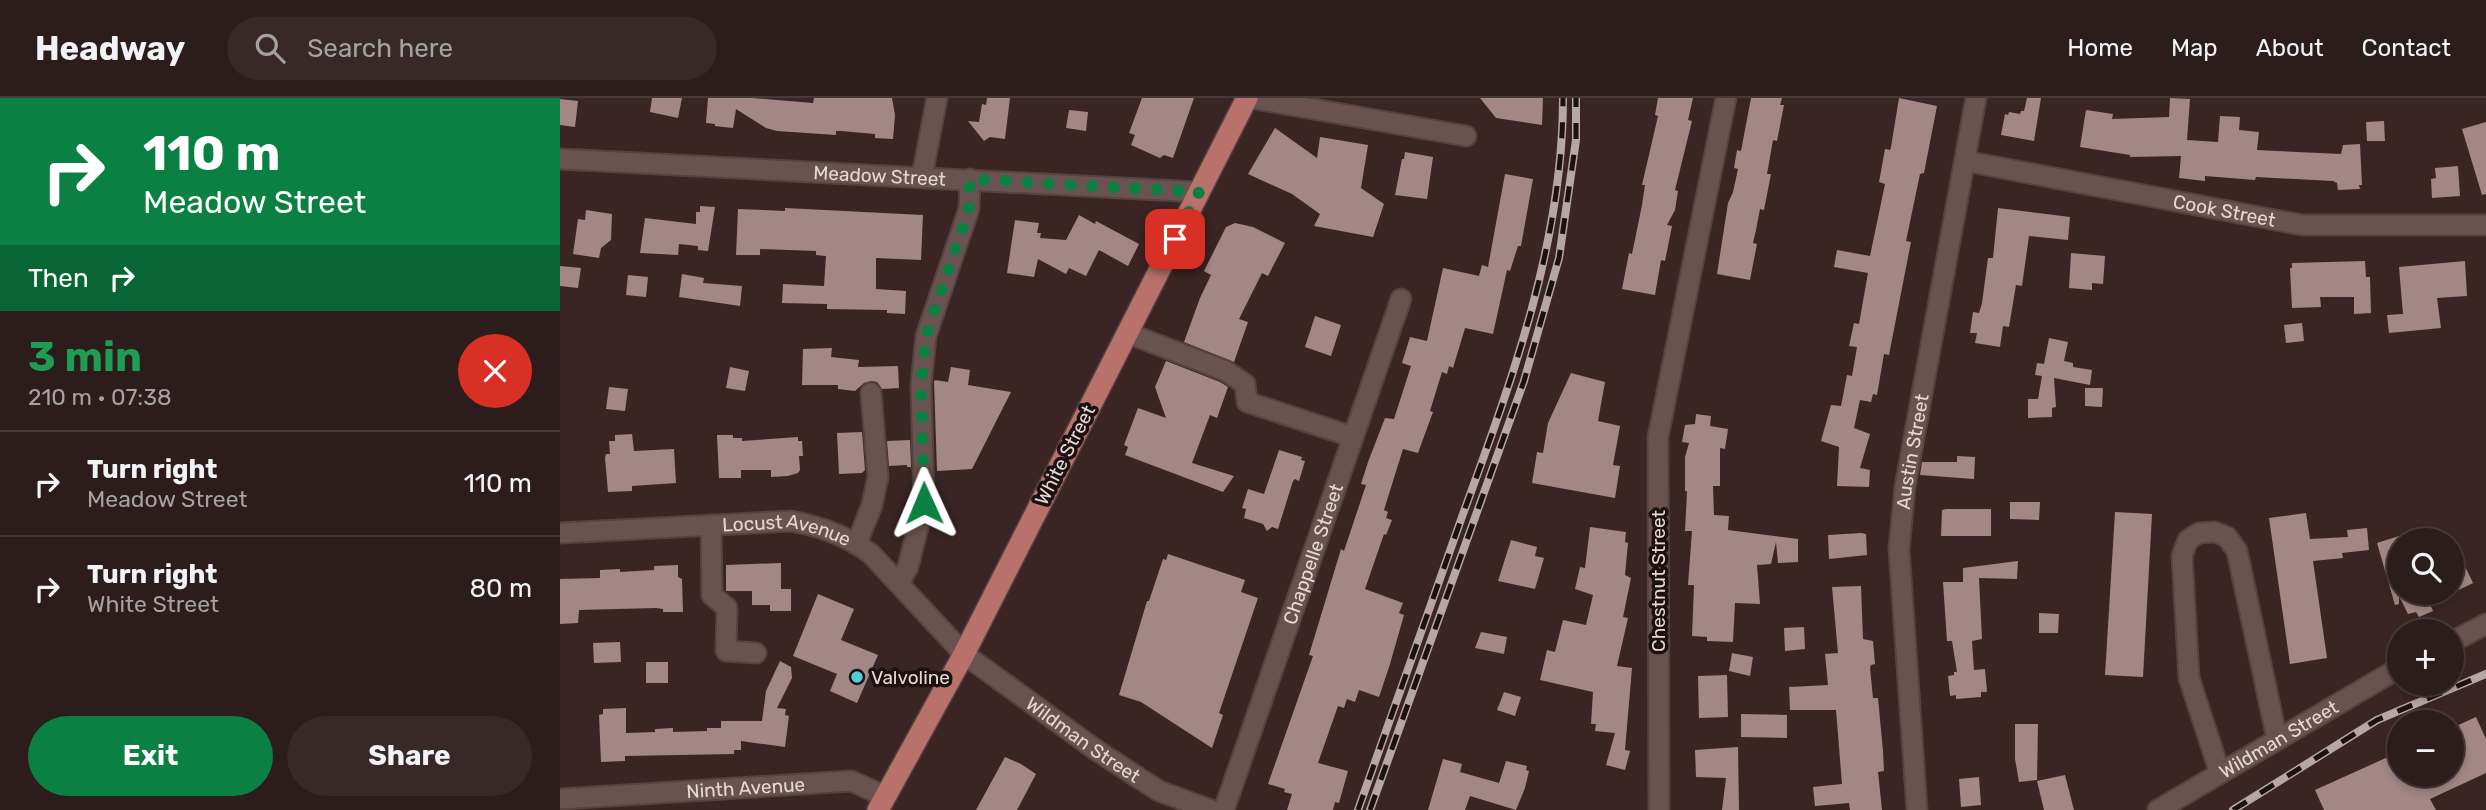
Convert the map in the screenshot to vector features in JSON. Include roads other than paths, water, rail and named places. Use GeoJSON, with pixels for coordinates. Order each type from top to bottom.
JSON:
{"type":"FeatureCollection","features":[{"type":"Feature","properties":{"kind":"main road","name":"White Street"},"geometry":{"type":"LineString","coordinates":[[882,803],[964,654],[1249,98]]}},
{"type":"Feature","properties":{"kind":"street"},"geometry":{"type":"LineString","coordinates":[[922,176],[937,98]]}},
{"type":"Feature","properties":{"kind":"street"},"geometry":{"type":"LineString","coordinates":[[1249,98],[1466,135]]}},
{"type":"Feature","properties":{"kind":"street","name":"Chestnut Street"},"geometry":{"type":"LineString","coordinates":[[1659,810],[1658,437],[1726,98]]}},
{"type":"Feature","properties":{"kind":"street","name":"Austin Street"},"geometry":{"type":"LineString","coordinates":[[1917,810],[1899,549],[1905,487],[1976,98]]}},
{"type":"Feature","properties":{"kind":"street","name":"Meadow Street"},"geometry":{"type":"LineString","coordinates":[[560,159],[1199,192]]}},
{"type":"Feature","properties":{"kind":"street","name":"Cook Street"},"geometry":{"type":"LineString","coordinates":[[1965,161],[2302,225],[2486,225]]}},
{"type":"Feature","properties":{"kind":"street"},"geometry":{"type":"LineString","coordinates":[[899,583],[908,567],[924,503],[921,385],[926,336],[969,209],[970,179]]}},
{"type":"Feature","properties":{"kind":"street","name":"Chappelle Street"},"geometry":{"type":"LineString","coordinates":[[1224,810],[1401,299]]}},
{"type":"Feature","properties":{"kind":"street"},"geometry":{"type":"LineString","coordinates":[[1127,332],[1226,371],[1245,384],[1247,402],[1353,437]]}},
{"type":"Feature","properties":{"kind":"street"},"geometry":{"type":"LineString","coordinates":[[857,543],[872,505],[878,477],[870,393]]}},
{"type":"Feature","properties":{"kind":"street","name":"Locust Avenue"},"geometry":{"type":"LineString","coordinates":[[560,533],[791,521],[812,525],[857,543],[871,554],[964,654]]}},
{"type":"Feature","properties":{"kind":"street"},"geometry":{"type":"LineString","coordinates":[[711,525],[712,595],[727,608],[726,651],[756,653]]}},
{"type":"Feature","properties":{"kind":"street"},"geometry":{"type":"LineString","coordinates":[[2220,773],[2189,678],[2182,556],[2188,540],[2199,533],[2215,532],[2227,537],[2237,551],[2277,739]]}},
{"type":"Feature","properties":{"kind":"street"},"geometry":{"type":"LineString","coordinates":[[2464,636],[2486,624]]}},
{"type":"Feature","properties":{"kind":"street","name":"Wildman Street"},"geometry":{"type":"LineString","coordinates":[[964,654],[1096,750],[1159,791],[1211,810]]}},
{"type":"Feature","properties":{"kind":"street","name":"Wildman Street"},"geometry":{"type":"LineString","coordinates":[[2158,810],[2387,675]]}},
{"type":"Feature","properties":{"kind":"street","name":"Ninth Avenue"},"geometry":{"type":"LineString","coordinates":[[560,799],[851,781],[882,803]]}},
{"type":"Feature","properties":{"kind":"railway"},"geometry":{"type":"LineString","coordinates":[[1358,810],[1499,413],[1531,310],[1554,205],[1561,152],[1563,98]]}},
{"type":"Feature","properties":{"kind":"railway"},"geometry":{"type":"LineString","coordinates":[[1370,810],[1524,381],[1559,258],[1576,140],[1576,98]]}},
{"type":"Feature","properties":{"kind":"railway"},"geometry":{"type":"LineString","coordinates":[[2233,810],[2377,720],[2486,674]]}},
{"type":"Feature","properties":{"kind":"place","name":"Valvoline"},"geometry":{"type":"Point","coordinates":[857,677]}}]}
